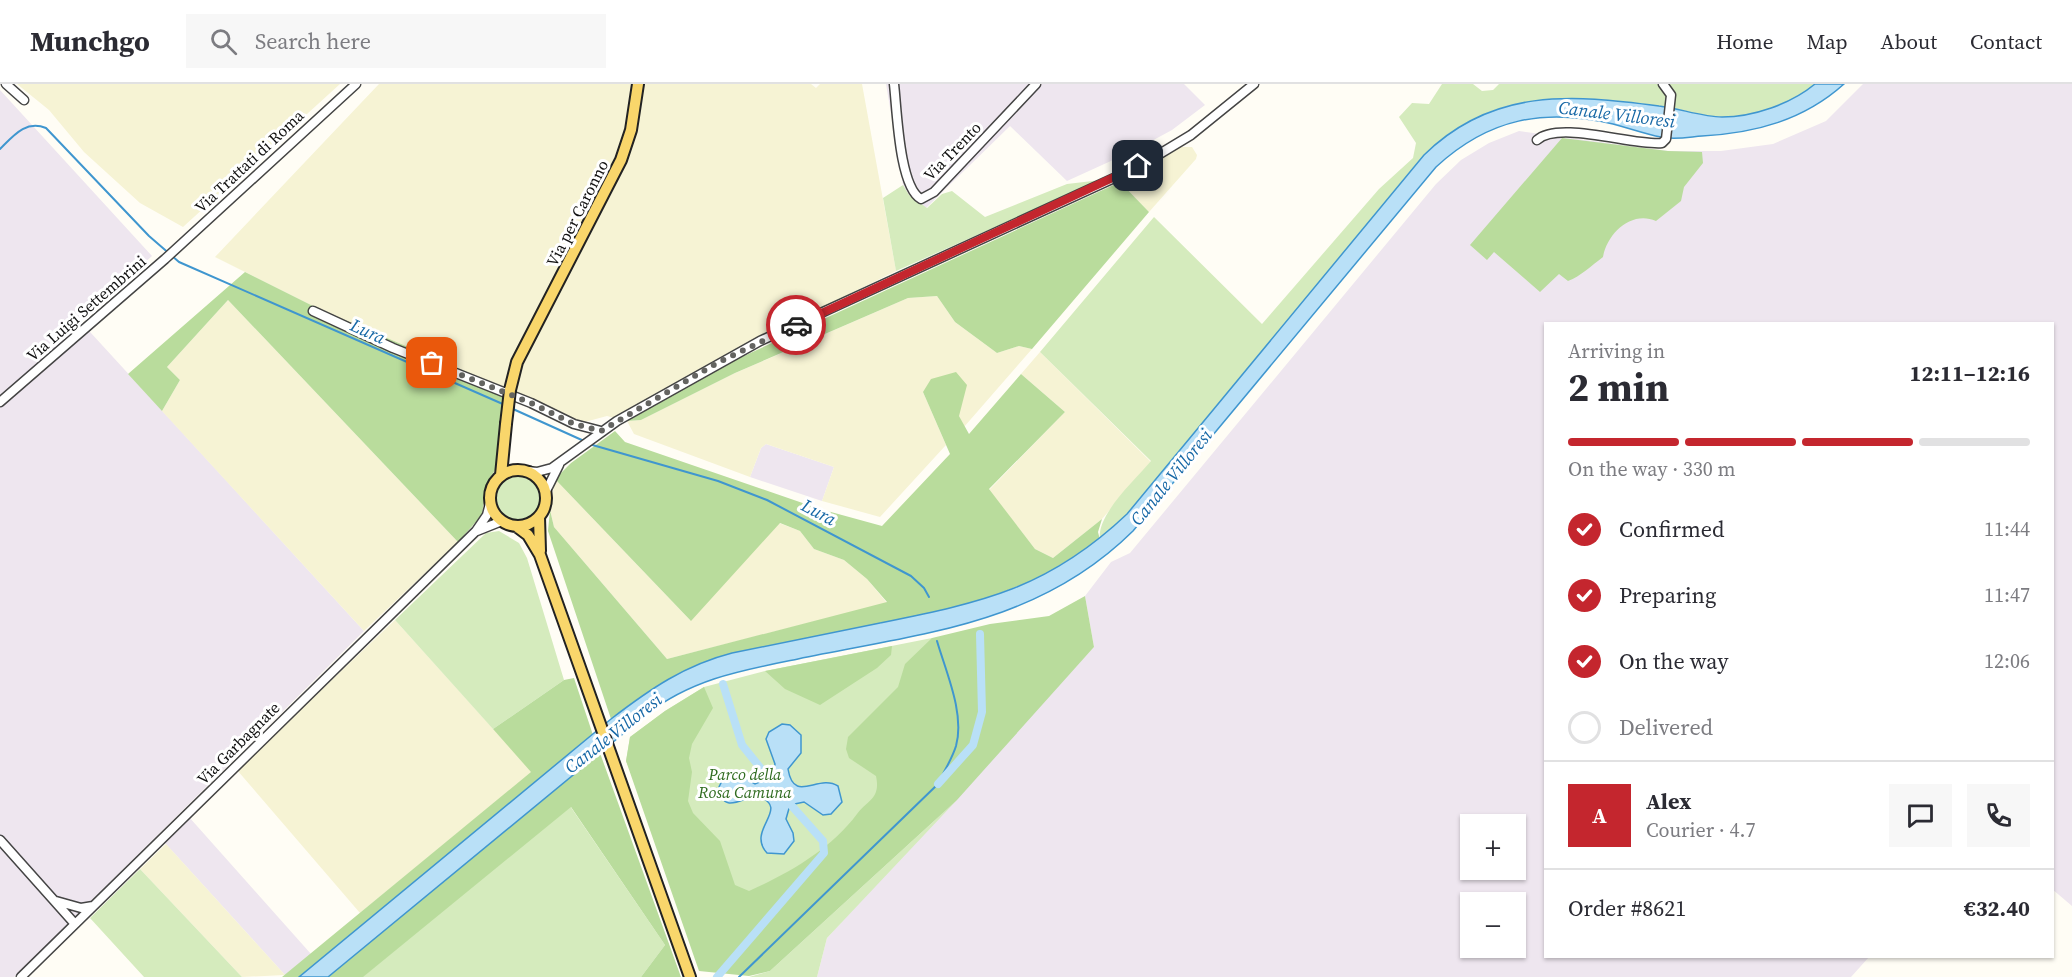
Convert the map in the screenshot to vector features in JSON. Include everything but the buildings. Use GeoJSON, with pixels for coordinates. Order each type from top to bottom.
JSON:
{"type":"FeatureCollection","features":[{"type":"Feature","properties":{"kind":"main road","name":"Via per Caronno"},"geometry":{"type":"LineString","coordinates":[[506,429],[510,390],[517,362],[621,160],[631,130],[638,84]]}},
{"type":"Feature","properties":{"kind":"main road"},"geometry":{"type":"LineString","coordinates":[[506,429],[511,456],[539,479],[546,491],[544,509],[539,517],[532,523],[516,526]]}},
{"type":"Feature","properties":{"kind":"main road"},"geometry":{"type":"LineString","coordinates":[[506,429],[501,475],[491,488],[490,503],[502,521],[516,526],[528,536],[540,555],[688,972]]}},
{"type":"Feature","properties":{"kind":"main road"},"geometry":{"type":"LineString","coordinates":[[501,475],[514,470],[528,471]]}},
{"type":"Feature","properties":{"kind":"main road"},"geometry":{"type":"LineString","coordinates":[[539,517],[540,555]]}},
{"type":"Feature","properties":{"kind":"street"},"geometry":{"type":"LineString","coordinates":[[6,84],[24,100]]}},
{"type":"Feature","properties":{"kind":"street","name":"Via Trattati di Roma"},"geometry":{"type":"LineString","coordinates":[[190,237],[356,84]]}},
{"type":"Feature","properties":{"kind":"street","name":"Via Trento"},"geometry":{"type":"LineString","coordinates":[[894,84],[906,173],[911,190],[921,199],[934,192],[1036,84]]}},
{"type":"Feature","properties":{"kind":"street"},"geometry":{"type":"LineString","coordinates":[[1241,95],[1247,84]]}},
{"type":"Feature","properties":{"kind":"street"},"geometry":{"type":"LineString","coordinates":[[528,471],[545,471],[601,431],[674,387],[760,341],[1138,166],[1191,135],[1254,84]]}},
{"type":"Feature","properties":{"kind":"street"},"geometry":{"type":"LineString","coordinates":[[1537,140],[1549,133],[1611,136],[1659,144],[1666,139],[1671,99],[1670,93],[1663,84]]}},
{"type":"Feature","properties":{"kind":"street","name":"Via Luigi Settembrini"},"geometry":{"type":"LineString","coordinates":[[0,402],[190,237]]}},
{"type":"Feature","properties":{"kind":"street"},"geometry":{"type":"LineString","coordinates":[[313,311],[393,348],[531,403],[574,424],[601,431]]}},
{"type":"Feature","properties":{"kind":"street"},"geometry":{"type":"LineString","coordinates":[[546,491],[551,477],[562,460]]}},
{"type":"Feature","properties":{"kind":"street","name":"Via Garbagnate"},"geometry":{"type":"LineString","coordinates":[[21,977],[476,531],[487,516],[490,503]]}},
{"type":"Feature","properties":{"kind":"street","name":"Via Garbagnate"},"geometry":{"type":"LineString","coordinates":[[476,531],[502,521]]}},
{"type":"Feature","properties":{"kind":"street"},"geometry":{"type":"LineString","coordinates":[[0,840],[75,924]]}},
{"type":"Feature","properties":{"kind":"street"},"geometry":{"type":"LineString","coordinates":[[53,900],[81,908],[94,906]]}},
{"type":"Feature","properties":{"kind":"shaded area"},"geometry":{"type":"Polygon","coordinates":[[[17,84],[340,84],[183,227],[140,203],[84,152],[49,110],[17,84]]]}},
{"type":"Feature","properties":{"kind":"shaded area"},"geometry":{"type":"Polygon","coordinates":[[[379,84],[811,84],[816,88],[820,84],[862,84],[896,271],[717,359],[614,418],[607,416],[581,423],[319,309],[215,257],[379,84]]]}},
{"type":"Feature","properties":{"kind":"shaded area"},"geometry":{"type":"Polygon","coordinates":[[[886,84],[1184,84],[1205,105],[1172,130],[1135,150],[1067,181],[1010,126],[926,208],[909,195],[903,185],[886,84]]]}},
{"type":"Feature","properties":{"kind":"shaded area"},"geometry":{"type":"Polygon","coordinates":[[[1863,84],[2072,84],[2072,906],[2054,891],[2054,322],[1544,322],[1544,958],[1868,958],[1851,977],[817,977],[827,938],[1094,647],[1085,596],[1111,562],[1130,553],[1436,184],[1461,160],[1489,143],[1519,131],[1668,151],[1721,151],[1773,144],[1826,121],[1863,84]]]}},
{"type":"Feature","properties":{"kind":"shaded area"},"geometry":{"type":"Polygon","coordinates":[[[0,90],[152,256],[80,321],[364,631],[14,977],[0,977],[0,90]]]}},
{"type":"Feature","properties":{"kind":"shaded area"},"geometry":{"type":"Polygon","coordinates":[[[1180,147],[1192,147],[1197,155],[1196,159],[1149,212],[1120,182],[1180,147]]]}},
{"type":"Feature","properties":{"kind":"shaded area"},"geometry":{"type":"Polygon","coordinates":[[[937,296],[955,322],[997,353],[1019,346],[1032,349],[964,427],[959,416],[923,392],[946,445],[880,517],[822,501],[834,467],[766,444],[761,448],[750,477],[634,434],[627,421],[641,420],[733,374],[908,298],[937,296]]]}},
{"type":"Feature","properties":{"kind":"shaded area"},"geometry":{"type":"Polygon","coordinates":[[[228,300],[458,542],[364,631],[162,411],[180,380],[167,367],[228,300]]]}},
{"type":"Feature","properties":{"kind":"shaded area"},"geometry":{"type":"Polygon","coordinates":[[[1040,352],[1151,462],[1102,519],[1053,558],[1035,549],[989,490],[1065,412],[1021,374],[1040,352]]]}},
{"type":"Feature","properties":{"kind":"shaded area"},"geometry":{"type":"Polygon","coordinates":[[[766,444],[834,467],[822,501],[750,477],[761,448],[766,444]]]}},
{"type":"Feature","properties":{"kind":"shaded area"},"geometry":{"type":"Polygon","coordinates":[[[555,479],[690,620],[779,523],[800,531],[814,549],[844,560],[867,579],[887,603],[667,659],[554,527],[550,510],[555,479]]]}},
{"type":"Feature","properties":{"kind":"shaded area"},"geometry":{"type":"Polygon","coordinates":[[[395,620],[532,772],[360,913],[237,770],[395,620]]]}},
{"type":"Feature","properties":{"kind":"shaded area"},"geometry":{"type":"Polygon","coordinates":[[[189,817],[311,954],[285,975],[164,842],[189,817]]]}},
{"type":"Feature","properties":{"kind":"shaded area"},"geometry":{"type":"Polygon","coordinates":[[[166,844],[285,975],[242,977],[140,869],[166,844]]]}},
{"type":"Feature","properties":{"kind":"green space"},"geometry":{"type":"Polygon","coordinates":[[[1442,84],[1473,84],[1482,91],[1493,90],[1499,84],[1815,84],[1795,98],[1746,115],[1715,117],[1626,102],[1564,99],[1534,101],[1505,107],[1477,117],[1450,133],[1424,155],[1127,514],[1100,540],[1100,530],[1110,509],[1151,461],[1040,352],[1154,217],[1262,324],[1379,189],[1413,158],[1416,143],[1399,117],[1412,103],[1429,104],[1442,84]]]}},
{"type":"Feature","properties":{"kind":"green space"},"geometry":{"type":"Polygon","coordinates":[[[1562,138],[1668,151],[1702,152],[1703,163],[1684,187],[1681,201],[1656,221],[1647,218],[1629,221],[1609,240],[1603,257],[1568,281],[1559,274],[1540,292],[1494,252],[1487,260],[1470,245],[1562,138]]]}},
{"type":"Feature","properties":{"kind":"green space"},"geometry":{"type":"Polygon","coordinates":[[[1101,180],[896,271],[883,198],[903,185],[909,195],[927,208],[942,194],[952,191],[985,217],[1067,184],[1101,180]]]}},
{"type":"Feature","properties":{"kind":"green space"},"geometry":{"type":"Polygon","coordinates":[[[1120,182],[1149,212],[1032,349],[1019,346],[997,353],[955,322],[937,296],[908,298],[735,373],[641,420],[627,421],[733,361],[1120,182]]]}},
{"type":"Feature","properties":{"kind":"green space"},"geometry":{"type":"Polygon","coordinates":[[[245,272],[319,309],[504,388],[498,465],[486,485],[482,515],[458,542],[228,300],[167,367],[180,380],[162,411],[128,374],[245,272]]]}},
{"type":"Feature","properties":{"kind":"green space"},"geometry":{"type":"Polygon","coordinates":[[[956,372],[967,385],[959,416],[969,434],[1021,374],[1065,412],[989,489],[1035,549],[1053,558],[1102,519],[1098,532],[1100,540],[1039,578],[969,605],[715,658],[668,679],[611,719],[548,531],[550,510],[554,527],[667,659],[887,602],[867,579],[844,560],[814,549],[800,531],[780,523],[691,621],[555,479],[571,463],[615,431],[625,442],[820,509],[882,526],[950,454],[923,392],[931,379],[956,372]]]}},
{"type":"Feature","properties":{"kind":"green space"},"geometry":{"type":"Polygon","coordinates":[[[518,475],[534,482],[541,498],[534,514],[518,521],[502,514],[495,498],[502,482],[518,475]]]}},
{"type":"Feature","properties":{"kind":"green space"},"geometry":{"type":"Polygon","coordinates":[[[499,531],[519,543],[527,558],[564,680],[493,729],[395,620],[486,533],[499,531]]]}},
{"type":"Feature","properties":{"kind":"green space"},"geometry":{"type":"Polygon","coordinates":[[[1085,596],[1094,647],[957,800],[770,971],[749,976],[699,971],[626,761],[630,737],[665,711],[704,687],[713,708],[692,744],[689,758],[692,772],[688,801],[693,813],[720,841],[735,885],[749,891],[794,868],[822,849],[846,827],[875,794],[876,776],[849,758],[846,749],[848,737],[898,687],[905,664],[932,638],[990,624],[1049,616],[1085,596]]]}},
{"type":"Feature","properties":{"kind":"green space","name":"Parco della Rosa Camuna"},"geometry":{"type":"Polygon","coordinates":[[[932,638],[950,718],[720,970],[626,761],[630,737],[665,711],[704,687],[765,671],[932,638]]]}},
{"type":"Feature","properties":{"kind":"green space"},"geometry":{"type":"Polygon","coordinates":[[[892,646],[891,655],[877,668],[820,705],[785,689],[765,671],[892,646]]]}},
{"type":"Feature","properties":{"kind":"green space"},"geometry":{"type":"Polygon","coordinates":[[[574,678],[593,735],[299,977],[282,977],[531,772],[493,729],[564,680],[574,678]]]}},
{"type":"Feature","properties":{"kind":"green space"},"geometry":{"type":"Polygon","coordinates":[[[600,753],[681,977],[641,977],[665,945],[571,807],[363,977],[328,977],[600,753]]]}},
{"type":"Feature","properties":{"kind":"green space"},"geometry":{"type":"Polygon","coordinates":[[[957,800],[827,938],[817,977],[749,977],[770,971],[957,800]]]}},
{"type":"Feature","properties":{"kind":"green space"},"geometry":{"type":"Polygon","coordinates":[[[570,806],[665,945],[641,977],[362,977],[570,806]]]}},
{"type":"Feature","properties":{"kind":"green space"},"geometry":{"type":"Polygon","coordinates":[[[140,869],[242,977],[144,977],[90,918],[140,869]]]}},
{"type":"Feature","properties":{"kind":"water","name":"Canale Villoresi"},"geometry":{"type":"Polygon","coordinates":[[[1815,84],[1844,84],[1813,107],[1796,115],[1741,132],[1666,138],[1613,124],[1564,117],[1518,121],[1476,137],[1436,167],[1133,531],[1096,562],[1058,587],[1018,606],[976,620],[933,632],[738,672],[699,684],[681,693],[646,715],[328,977],[299,977],[611,719],[668,679],[699,664],[732,653],[951,608],[983,599],[1041,576],[1070,560],[1127,514],[1424,155],[1450,133],[1477,117],[1505,107],[1534,101],[1564,99],[1626,102],[1666,107],[1707,116],[1746,115],[1795,98],[1815,84]]]}},
{"type":"Feature","properties":{"kind":"water"},"geometry":{"type":"Polygon","coordinates":[[[782,724],[790,725],[801,735],[801,753],[788,769],[791,780],[801,787],[823,783],[838,786],[842,802],[831,814],[823,815],[804,802],[790,805],[786,819],[794,841],[784,854],[767,853],[762,844],[761,836],[771,807],[767,801],[757,796],[729,803],[724,801],[719,787],[724,777],[736,773],[755,784],[772,777],[775,764],[766,739],[769,732],[782,724]]]}},
{"type":"Feature","properties":{"kind":"waterway","name":"Lura"},"geometry":{"type":"LineString","coordinates":[[0,149],[26,127],[46,128],[149,236],[179,262],[505,405]]}},
{"type":"Feature","properties":{"kind":"waterway","name":"Lura"},"geometry":{"type":"LineString","coordinates":[[513,409],[584,441]]}},
{"type":"Feature","properties":{"kind":"waterway","name":"Lura"},"geometry":{"type":"LineString","coordinates":[[589,444],[718,481],[767,500],[911,576],[924,588],[929,597]]}},
{"type":"Feature","properties":{"kind":"waterway"},"geometry":{"type":"LineString","coordinates":[[938,784],[973,745],[982,712],[980,634]]}},
{"type":"Feature","properties":{"kind":"waterway","name":"Lura"},"geometry":{"type":"LineString","coordinates":[[739,977],[938,784],[956,746],[958,720],[953,693],[937,641]]}},
{"type":"Feature","properties":{"kind":"waterway"},"geometry":{"type":"LineString","coordinates":[[723,684],[742,745],[775,786]]}},
{"type":"Feature","properties":{"kind":"waterway"},"geometry":{"type":"LineString","coordinates":[[717,977],[824,853],[823,841],[783,796]]}},
{"type":"Feature","properties":{"kind":"way so far"},"geometry":{"type":"LineString","coordinates":[[432,363],[531,403],[574,424],[601,431],[717,363],[796,325]]}},
{"type":"Feature","properties":{"kind":"route"},"geometry":{"type":"LineString","coordinates":[[796,325],[1138,166]]}}]}
